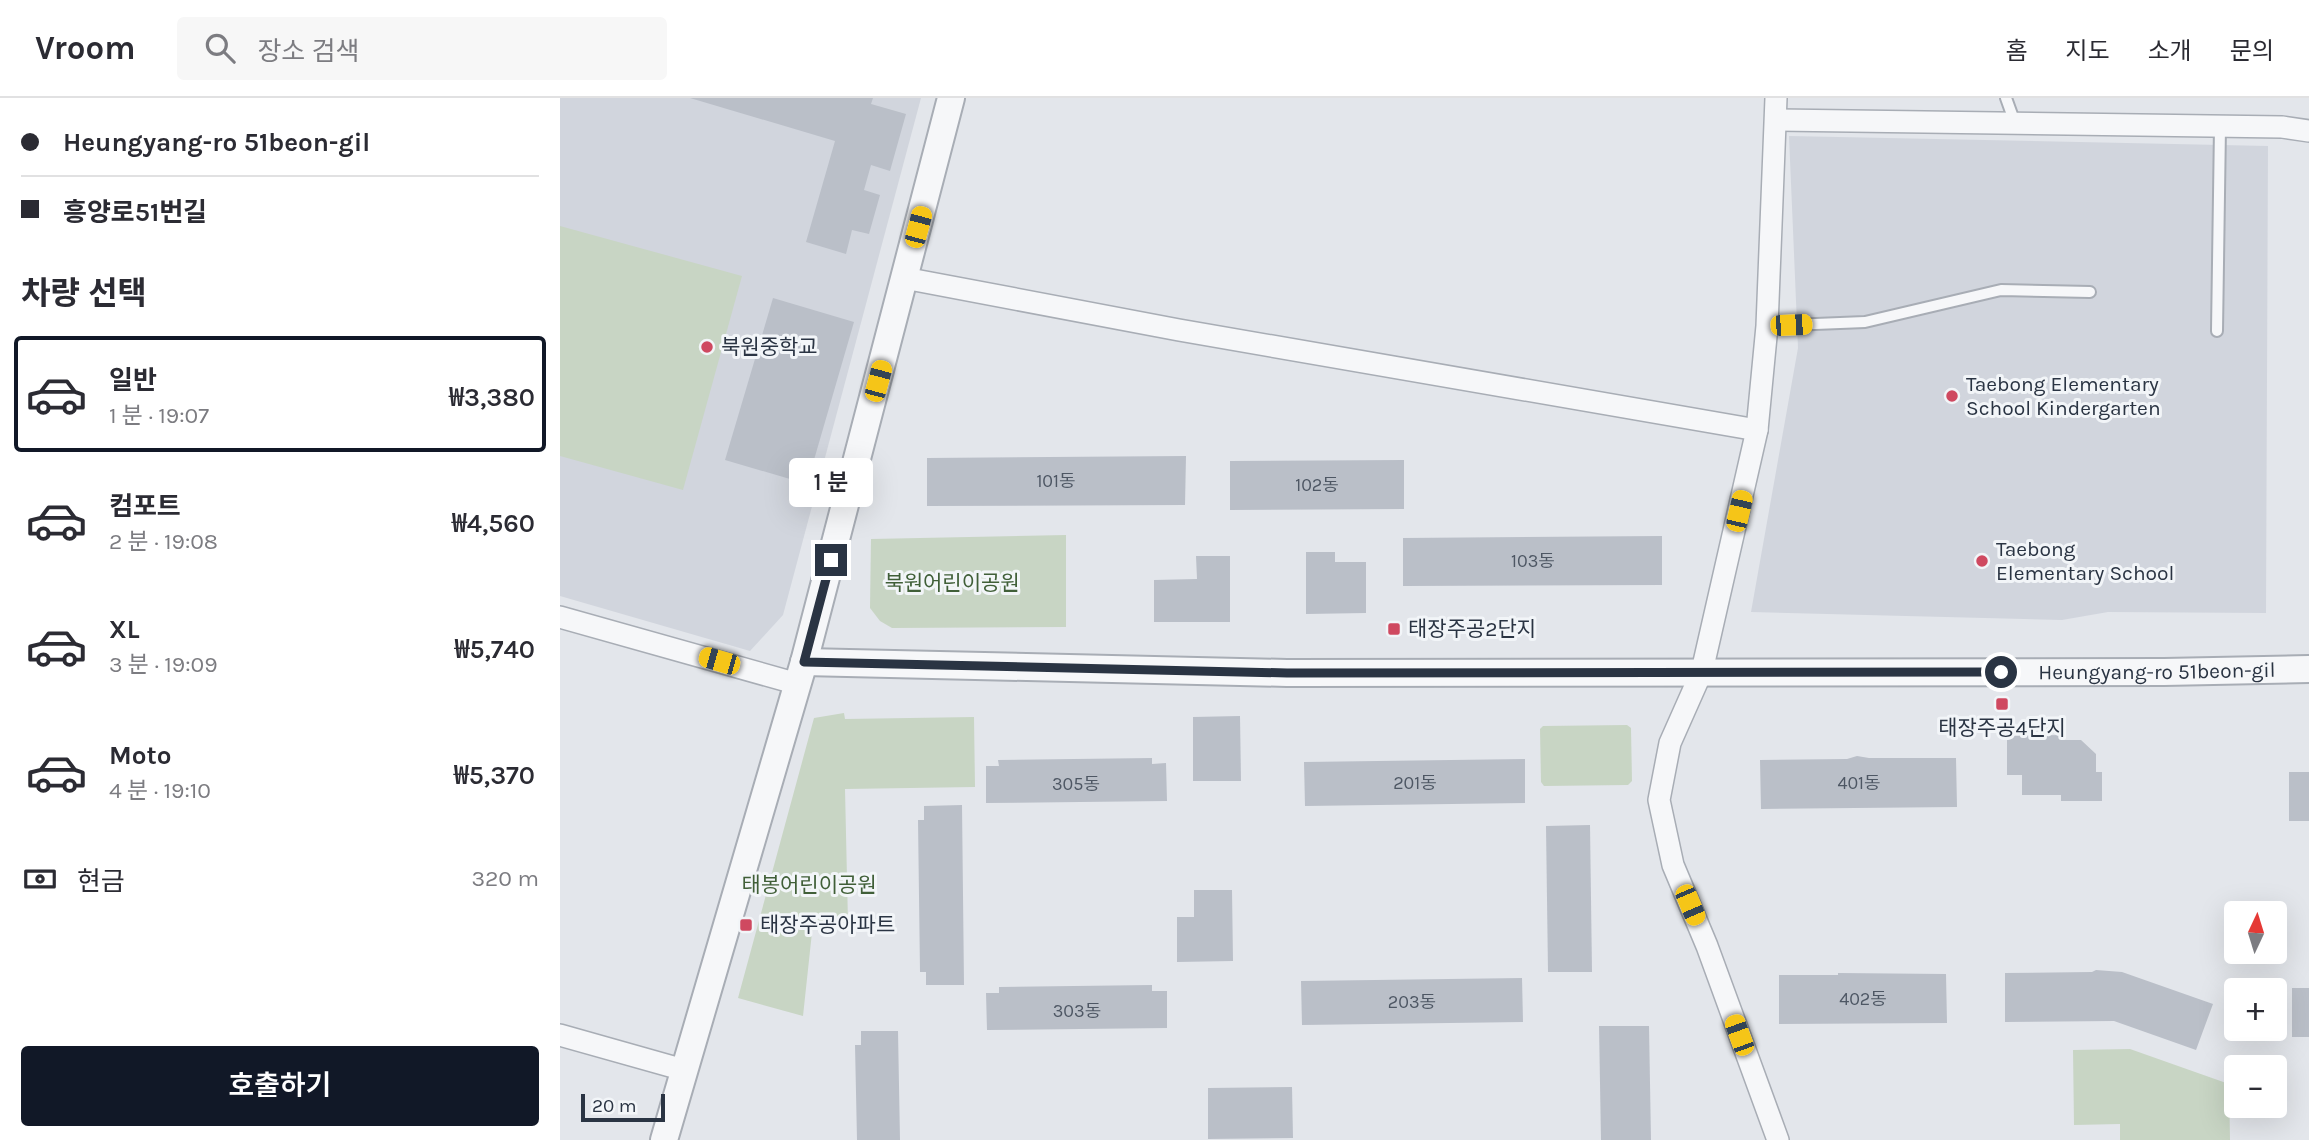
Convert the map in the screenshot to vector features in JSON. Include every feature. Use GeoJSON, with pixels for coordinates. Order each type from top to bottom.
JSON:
{"type":"FeatureCollection","features":[{"type":"Feature","properties":{"kind":"street"},"geometry":{"type":"LineString","coordinates":[[664,1140],[801,673],[951,98]]}},
{"type":"Feature","properties":{"kind":"street"},"geometry":{"type":"LineString","coordinates":[[1776,98],[1766,326],[1757,430],[1702,671],[1670,743],[1659,800],[1673,865],[1707,946],[1778,1140]]}},
{"type":"Feature","properties":{"kind":"street"},"geometry":{"type":"LineString","coordinates":[[1776,120],[2282,127],[2309,131]]}},
{"type":"Feature","properties":{"kind":"street"},"geometry":{"type":"LineString","coordinates":[[905,278],[1179,330],[1757,430]]}},
{"type":"Feature","properties":{"kind":"street"},"geometry":{"type":"LineString","coordinates":[[560,617],[801,673]]}},
{"type":"Feature","properties":{"kind":"street","name":"Heungyang-ro 51beon-gil"},"geometry":{"type":"LineString","coordinates":[[801,673],[2164,672],[2309,669]]}},
{"type":"Feature","properties":{"kind":"street"},"geometry":{"type":"LineString","coordinates":[[560,1035],[684,1070]]}},
{"type":"Feature","properties":{"kind":"lane"},"geometry":{"type":"LineString","coordinates":[[2006,98],[2015,123]]}},
{"type":"Feature","properties":{"kind":"lane"},"geometry":{"type":"LineString","coordinates":[[2217,331],[2220,127]]}},
{"type":"Feature","properties":{"kind":"lane"},"geometry":{"type":"LineString","coordinates":[[1766,326],[1865,322],[2001,290],[2090,292]]}},
{"type":"Feature","properties":{"kind":"shaded area","name":"북원중학교"},"geometry":{"type":"Polygon","coordinates":[[[560,98],[921,98],[783,615],[750,651],[560,596],[560,98]]]}},
{"type":"Feature","properties":{"kind":"shaded area"},"geometry":{"type":"Polygon","coordinates":[[[1789,136],[2268,146],[2266,613],[2108,612],[2062,620],[1751,612],[1798,348],[1789,136]]]}},
{"type":"Feature","properties":{"kind":"green space"},"geometry":{"type":"Polygon","coordinates":[[[560,226],[742,276],[683,490],[560,456],[560,226]]]}},
{"type":"Feature","properties":{"kind":"green space","name":"북원어린이공원"},"geometry":{"type":"Polygon","coordinates":[[[1066,535],[1066,627],[892,628],[880,621],[870,608],[871,539],[1066,535]]]}},
{"type":"Feature","properties":{"kind":"green space","name":"태봉어린이공원"},"geometry":{"type":"Polygon","coordinates":[[[844,713],[845,719],[974,717],[975,787],[845,789],[848,923],[813,923],[803,1016],[738,998],[814,718],[844,713]]]}},
{"type":"Feature","properties":{"kind":"green space"},"geometry":{"type":"Polygon","coordinates":[[[1627,725],[1631,728],[1632,781],[1628,785],[1544,786],[1541,782],[1540,729],[1543,726],[1627,725]]]}},
{"type":"Feature","properties":{"kind":"green space"},"geometry":{"type":"Polygon","coordinates":[[[2130,1049],[2224,1082],[2224,1118],[2230,1118],[2230,1140],[2120,1140],[2120,1124],[2074,1125],[2073,1050],[2130,1049]]]}},
{"type":"Feature","properties":{"kind":"building"},"geometry":{"type":"Polygon","coordinates":[[[690,98],[873,98],[871,104],[906,114],[890,171],[871,165],[864,190],[880,195],[869,234],[852,230],[846,254],[806,242],[835,141],[690,98]]]}},
{"type":"Feature","properties":{"kind":"building"},"geometry":{"type":"Polygon","coordinates":[[[773,298],[854,322],[807,484],[725,460],[773,298]]]}},
{"type":"Feature","properties":{"kind":"building"},"geometry":{"type":"Polygon","coordinates":[[[1186,456],[1185,505],[927,506],[927,458],[1186,456]]]}},
{"type":"Feature","properties":{"kind":"building"},"geometry":{"type":"Polygon","coordinates":[[[1404,460],[1404,509],[1230,510],[1230,461],[1404,460]]]}},
{"type":"Feature","properties":{"kind":"building"},"geometry":{"type":"Polygon","coordinates":[[[1662,536],[1662,585],[1403,586],[1403,538],[1662,536]]]}},
{"type":"Feature","properties":{"kind":"building"},"geometry":{"type":"Polygon","coordinates":[[[1306,552],[1335,552],[1335,562],[1366,562],[1366,613],[1306,614],[1306,552]]]}},
{"type":"Feature","properties":{"kind":"building"},"geometry":{"type":"Polygon","coordinates":[[[1196,556],[1230,556],[1230,622],[1154,622],[1154,580],[1197,579],[1196,556]]]}},
{"type":"Feature","properties":{"kind":"building"},"geometry":{"type":"Polygon","coordinates":[[[1240,716],[1241,781],[1193,781],[1193,717],[1240,716]]]}},
{"type":"Feature","properties":{"kind":"building"},"geometry":{"type":"Polygon","coordinates":[[[2063,735],[2063,740],[2081,740],[2096,754],[2096,772],[2102,772],[2102,801],[2061,801],[2061,795],[2022,795],[2022,775],[2007,775],[2007,736],[2063,735]]]}},
{"type":"Feature","properties":{"kind":"building"},"geometry":{"type":"Polygon","coordinates":[[[1857,756],[1956,758],[1957,807],[1761,809],[1760,760],[1847,759],[1857,756]]]}},
{"type":"Feature","properties":{"kind":"building"},"geometry":{"type":"Polygon","coordinates":[[[1152,758],[1152,764],[1166,763],[1167,801],[986,803],[986,766],[999,766],[998,760],[1152,758]]]}},
{"type":"Feature","properties":{"kind":"building"},"geometry":{"type":"Polygon","coordinates":[[[1525,759],[1525,803],[1305,806],[1304,762],[1525,759]]]}},
{"type":"Feature","properties":{"kind":"building"},"geometry":{"type":"Polygon","coordinates":[[[2289,772],[2309,772],[2309,821],[2289,821],[2289,772]]]}},
{"type":"Feature","properties":{"kind":"building"},"geometry":{"type":"Polygon","coordinates":[[[962,805],[964,985],[926,985],[926,972],[920,972],[918,820],[924,820],[924,806],[962,805]]]}},
{"type":"Feature","properties":{"kind":"building"},"geometry":{"type":"Polygon","coordinates":[[[1590,825],[1592,972],[1548,972],[1546,826],[1590,825]]]}},
{"type":"Feature","properties":{"kind":"building"},"geometry":{"type":"Polygon","coordinates":[[[1194,890],[1232,890],[1233,961],[1177,962],[1177,917],[1194,917],[1194,890]]]}},
{"type":"Feature","properties":{"kind":"building"},"geometry":{"type":"Polygon","coordinates":[[[2096,970],[2122,972],[2213,1004],[2196,1050],[2114,1021],[2005,1022],[2005,973],[2096,970]]]}},
{"type":"Feature","properties":{"kind":"building"},"geometry":{"type":"Polygon","coordinates":[[[1946,974],[1947,1023],[1779,1024],[1779,975],[1946,974]]]}},
{"type":"Feature","properties":{"kind":"building"},"geometry":{"type":"Polygon","coordinates":[[[1522,978],[1523,1022],[1302,1025],[1301,981],[1522,978]]]}},
{"type":"Feature","properties":{"kind":"building"},"geometry":{"type":"Polygon","coordinates":[[[1152,985],[1152,991],[1167,991],[1167,1028],[987,1030],[986,993],[999,993],[999,987],[1152,985]]]}},
{"type":"Feature","properties":{"kind":"building"},"geometry":{"type":"Polygon","coordinates":[[[2292,988],[2309,988],[2309,1037],[2292,1037],[2292,988]]]}},
{"type":"Feature","properties":{"kind":"building"},"geometry":{"type":"Polygon","coordinates":[[[1599,1026],[1649,1026],[1651,1140],[1601,1140],[1599,1026]]]}},
{"type":"Feature","properties":{"kind":"building"},"geometry":{"type":"Polygon","coordinates":[[[861,1031],[898,1031],[900,1140],[857,1140],[855,1045],[861,1045],[861,1031]]]}},
{"type":"Feature","properties":{"kind":"building"},"geometry":{"type":"Polygon","coordinates":[[[1292,1087],[1293,1138],[1208,1139],[1208,1088],[1292,1087]]]}},
{"type":"Feature","properties":{"kind":"place","name":"북원중학교"},"geometry":{"type":"Point","coordinates":[707,347]}},
{"type":"Feature","properties":{"kind":"place","name":"Taebong Elementary School Kindergarten"},"geometry":{"type":"Point","coordinates":[1952,396]}},
{"type":"Feature","properties":{"kind":"place","name":"Taebong Elementary School"},"geometry":{"type":"Point","coordinates":[1982,561]}},
{"type":"Feature","properties":{"kind":"place","name":"태장주공2단지"},"geometry":{"type":"Point","coordinates":[1394,629]}},
{"type":"Feature","properties":{"kind":"place","name":"태장주공4단지"},"geometry":{"type":"Point","coordinates":[2002,704]}},
{"type":"Feature","properties":{"kind":"place","name":"태장주공아파트"},"geometry":{"type":"Point","coordinates":[746,925]}},
{"type":"Feature","properties":{"kind":"route"},"geometry":{"type":"LineString","coordinates":[[831,560],[804,662],[1287,673],[2001,672]]}}]}
